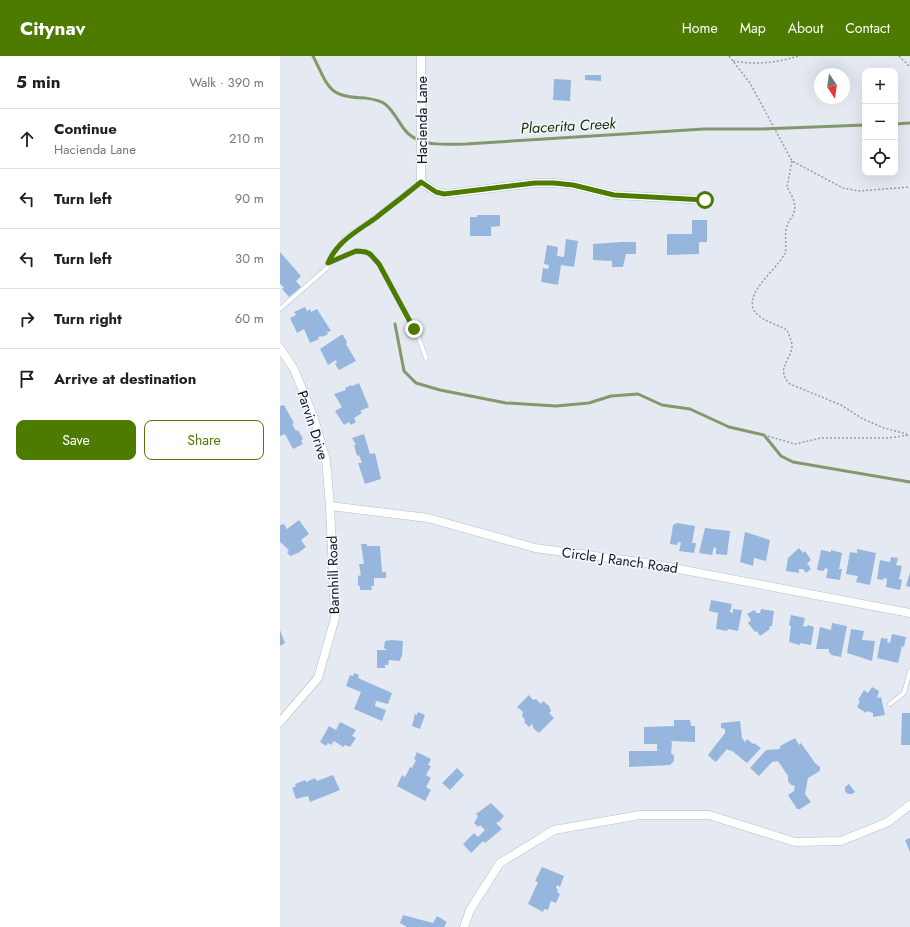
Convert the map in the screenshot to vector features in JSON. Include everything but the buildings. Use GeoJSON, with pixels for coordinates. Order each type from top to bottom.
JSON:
{"type":"FeatureCollection","features":[{"type":"Feature","properties":{"kind":"street","name":"Hacienda Lane"},"geometry":{"type":"LineString","coordinates":[[421,56],[421,182],[436,192],[444,194],[535,183],[547,183],[573,185],[614,195],[705,200]]}},
{"type":"Feature","properties":{"kind":"street","name":"Parvin Drive"},"geometry":{"type":"LineString","coordinates":[[280,348],[294,369],[314,418],[326,460],[330,506]]}},
{"type":"Feature","properties":{"kind":"street","name":"Circle J Ranch Road"},"geometry":{"type":"LineString","coordinates":[[330,506],[428,518],[535,548],[647,563],[910,613]]}},
{"type":"Feature","properties":{"kind":"street","name":"Barnhill Road"},"geometry":{"type":"LineString","coordinates":[[280,722],[318,678],[335,618],[330,506]]}},
{"type":"Feature","properties":{"kind":"street"},"geometry":{"type":"LineString","coordinates":[[464,927],[470,910],[500,863],[554,830],[640,815],[709,815],[795,842],[841,841],[888,822],[910,805]]}},
{"type":"Feature","properties":{"kind":"lane"},"geometry":{"type":"LineString","coordinates":[[280,309],[327,268],[333,253],[345,238],[376,217],[421,182]]}},
{"type":"Feature","properties":{"kind":"lane"},"geometry":{"type":"LineString","coordinates":[[328,263],[356,251],[370,254],[379,264],[418,336],[426,358]]}},
{"type":"Feature","properties":{"kind":"lane"},"geometry":{"type":"LineString","coordinates":[[890,704],[904,693],[910,671]]}},
{"type":"Feature","properties":{"kind":"path"},"geometry":{"type":"LineString","coordinates":[[729,56],[750,83],[792,161],[843,188],[859,190],[910,187]]}},
{"type":"Feature","properties":{"kind":"path"},"geometry":{"type":"LineString","coordinates":[[733,61],[762,64],[773,63],[799,56]]}},
{"type":"Feature","properties":{"kind":"path"},"geometry":{"type":"LineString","coordinates":[[899,56],[910,67]]}},
{"type":"Feature","properties":{"kind":"path"},"geometry":{"type":"LineString","coordinates":[[792,161],[787,187],[794,197],[795,212],[787,225],[784,240],[786,252],[774,269],[758,287],[752,300],[754,311],[762,318],[788,330],[792,345],[783,372],[784,378],[790,384],[841,405],[862,419],[884,428],[909,434]]}},
{"type":"Feature","properties":{"kind":"path"},"geometry":{"type":"LineString","coordinates":[[764,435],[795,444],[821,438],[888,438],[909,434]]}},
{"type":"Feature","properties":{"kind":"waterway","name":"Placerita Creek"},"geometry":{"type":"LineString","coordinates":[[313,56],[326,83],[336,92],[353,97],[373,99],[383,103],[388,106],[410,135],[432,144],[466,144],[704,129],[759,129],[862,125]]}},
{"type":"Feature","properties":{"kind":"waterway","name":"Placerita Creek"},"geometry":{"type":"LineString","coordinates":[[898,124],[910,123]]}},
{"type":"Feature","properties":{"kind":"waterway"},"geometry":{"type":"LineString","coordinates":[[395,324],[404,371],[416,383],[440,390],[506,403],[556,406],[589,403],[611,396],[638,394],[662,405],[690,409],[729,427],[764,435],[781,456],[793,462],[910,482]]}},
{"type":"Feature","properties":{"kind":"route"},"geometry":{"type":"LineString","coordinates":[[414,329],[379,264],[370,254],[356,251],[328,263],[333,253],[345,238],[376,217],[421,182],[428,188],[444,194],[535,183],[554,183],[573,185],[614,195],[705,200]]}}]}
